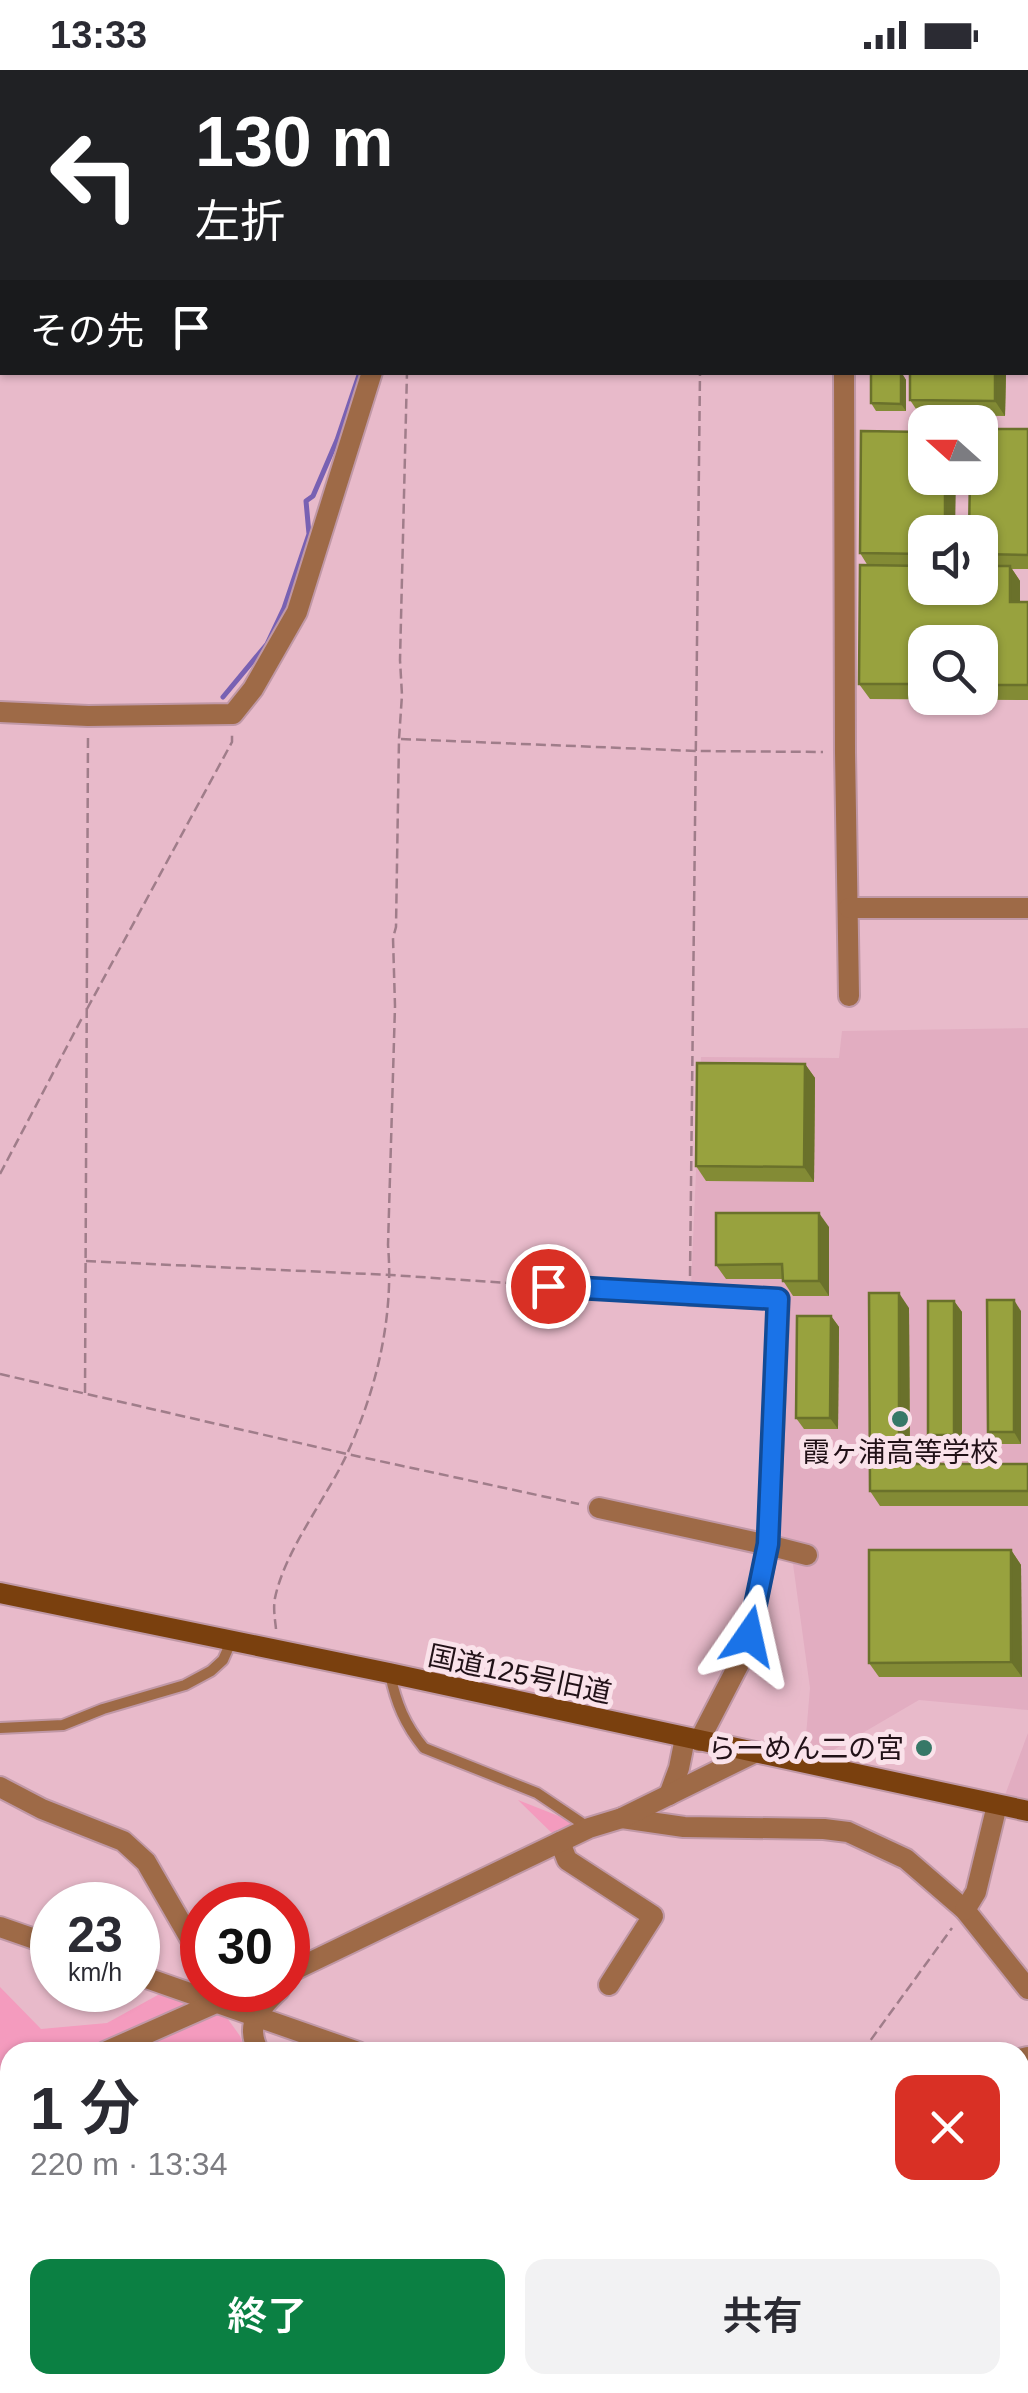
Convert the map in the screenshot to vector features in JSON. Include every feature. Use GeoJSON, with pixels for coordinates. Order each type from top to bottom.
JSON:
{"type":"FeatureCollection","features":[{"type":"Feature","properties":{"kind":"street"},"geometry":{"type":"LineString","coordinates":[[0,712],[88,716],[233,714],[254,690],[297,612],[371,375]]}},
{"type":"Feature","properties":{"kind":"street"},"geometry":{"type":"LineString","coordinates":[[844,375],[849,996]]}},
{"type":"Feature","properties":{"kind":"street"},"geometry":{"type":"LineString","coordinates":[[849,908],[1028,908]]}},
{"type":"Feature","properties":{"kind":"street"},"geometry":{"type":"LineString","coordinates":[[669,1795],[692,1740],[733,1676],[749,1636],[768,1544],[778,1299],[690,1295]]}},
{"type":"Feature","properties":{"kind":"street"},"geometry":{"type":"LineString","coordinates":[[599,1508],[807,1556]]}},
{"type":"Feature","properties":{"kind":"street","name":"国道125号旧道"},"geometry":{"type":"LineString","coordinates":[[0,1594],[390,1673],[1028,1811]]}},
{"type":"Feature","properties":{"kind":"street"},"geometry":{"type":"LineString","coordinates":[[310,1960],[590,1828],[622,1818],[754,1753]]}},
{"type":"Feature","properties":{"kind":"street"},"geometry":{"type":"LineString","coordinates":[[0,1787],[42,1809],[122,1841],[146,1862],[180,1921]]}},
{"type":"Feature","properties":{"kind":"street"},"geometry":{"type":"LineString","coordinates":[[965,1910],[976,1892],[997,1805]]}},
{"type":"Feature","properties":{"kind":"street"},"geometry":{"type":"LineString","coordinates":[[622,1818],[684,1826],[848,1832],[906,1860],[965,1910],[1028,1989]]}},
{"type":"Feature","properties":{"kind":"street"},"geometry":{"type":"LineString","coordinates":[[560,1842],[567,1860],[652,1916],[609,1985]]}},
{"type":"Feature","properties":{"kind":"street"},"geometry":{"type":"LineString","coordinates":[[0,1927],[30,1937]]}},
{"type":"Feature","properties":{"kind":"street"},"geometry":{"type":"LineString","coordinates":[[126,2042],[194,2012]]}},
{"type":"Feature","properties":{"kind":"street"},"geometry":{"type":"LineString","coordinates":[[243,2012],[329,2042]]}},
{"type":"Feature","properties":{"kind":"street"},"geometry":{"type":"LineString","coordinates":[[254,2042],[257,2012]]}},
{"type":"Feature","properties":{"kind":"lane"},"geometry":{"type":"LineString","coordinates":[[548,1286],[690,1295]]}},
{"type":"Feature","properties":{"kind":"lane"},"geometry":{"type":"LineString","coordinates":[[0,1728],[63,1725],[185,1685],[223,1660],[232,1641]]}},
{"type":"Feature","properties":{"kind":"lane"},"geometry":{"type":"LineString","coordinates":[[390,1673],[396,1704],[424,1748],[538,1794],[590,1828]]}},
{"type":"Feature","properties":{"kind":"path"},"geometry":{"type":"LineString","coordinates":[[276,1650],[274,1600],[286,1566],[347,1454],[383,1348],[390,1276],[393,938],[407,375]]}},
{"type":"Feature","properties":{"kind":"path"},"geometry":{"type":"LineString","coordinates":[[690,1295],[700,375]]}},
{"type":"Feature","properties":{"kind":"path"},"geometry":{"type":"LineString","coordinates":[[0,1174],[232,742],[233,714]]}},
{"type":"Feature","properties":{"kind":"path"},"geometry":{"type":"LineString","coordinates":[[85,1393],[88,716]]}},
{"type":"Feature","properties":{"kind":"path"},"geometry":{"type":"LineString","coordinates":[[399,739],[696,751],[845,752]]}},
{"type":"Feature","properties":{"kind":"path"},"geometry":{"type":"LineString","coordinates":[[86,1262],[548,1286]]}},
{"type":"Feature","properties":{"kind":"path"},"geometry":{"type":"LineString","coordinates":[[0,1374],[599,1508]]}},
{"type":"Feature","properties":{"kind":"path"},"geometry":{"type":"LineString","coordinates":[[869,2042],[965,1910]]}},
{"type":"Feature","properties":{"kind":"shaded area","name":"霞ヶ浦高等学校"},"geometry":{"type":"Polygon","coordinates":[[[1028,1028],[1028,1710],[919,1700],[830,1752],[805,1748],[810,1688],[793,1564],[769,1539],[776,1299],[691,1287],[701,1057],[839,1058],[842,1031],[1028,1028]]]}},
{"type":"Feature","properties":{"kind":"shaded area"},"geometry":{"type":"Polygon","coordinates":[[[1028,1733],[1028,1799],[1005,1795],[1028,1733]]]}},
{"type":"Feature","properties":{"kind":"shaded area"},"geometry":{"type":"Polygon","coordinates":[[[518,1800],[589,1828],[558,1839],[518,1800]]]}},
{"type":"Feature","properties":{"kind":"shaded area"},"geometry":{"type":"Polygon","coordinates":[[[180,1983],[180,2012],[223,2012],[242,2042],[0,2042],[0,1987],[41,2029],[107,2023],[127,2012],[160,2012],[160,1994],[180,1983]]]}},
{"type":"Feature","properties":{"kind":"building"},"geometry":{"type":"Polygon","coordinates":[[[871,375],[901,375],[901,404],[871,403],[871,375]]]}},
{"type":"Feature","properties":{"kind":"building"},"geometry":{"type":"Polygon","coordinates":[[[910,375],[995,375],[995,401],[910,400],[910,375]]]}},
{"type":"Feature","properties":{"kind":"building"},"geometry":{"type":"Polygon","coordinates":[[[998,429],[1028,429],[1028,555],[998,554],[998,515],[969,515],[970,495],[998,495],[998,429]]]}},
{"type":"Feature","properties":{"kind":"building"},"geometry":{"type":"Polygon","coordinates":[[[861,431],[908,432],[908,495],[945,495],[945,515],[908,515],[908,554],[860,553],[861,431]]]}},
{"type":"Feature","properties":{"kind":"building"},"geometry":{"type":"Polygon","coordinates":[[[860,565],[908,566],[908,605],[998,605],[998,566],[1010,566],[1010,602],[1028,602],[1028,685],[998,685],[998,625],[908,625],[908,684],[859,684],[860,565]]]}},
{"type":"Feature","properties":{"kind":"building"},"geometry":{"type":"Polygon","coordinates":[[[697,1063],[805,1064],[804,1167],[696,1166],[697,1063]]]}},
{"type":"Feature","properties":{"kind":"building"},"geometry":{"type":"Polygon","coordinates":[[[716,1213],[819,1213],[819,1281],[783,1281],[782,1264],[716,1265],[716,1213]]]}},
{"type":"Feature","properties":{"kind":"building"},"geometry":{"type":"Polygon","coordinates":[[[869,1293],[899,1293],[899,1464],[1028,1464],[1028,1491],[870,1491],[869,1293]]]}},
{"type":"Feature","properties":{"kind":"building"},"geometry":{"type":"Polygon","coordinates":[[[987,1300],[1014,1300],[1014,1432],[988,1432],[987,1300]]]}},
{"type":"Feature","properties":{"kind":"building"},"geometry":{"type":"Polygon","coordinates":[[[928,1301],[954,1301],[954,1435],[928,1435],[928,1301]]]}},
{"type":"Feature","properties":{"kind":"building"},"geometry":{"type":"Polygon","coordinates":[[[797,1316],[831,1316],[830,1418],[796,1418],[797,1316]]]}},
{"type":"Feature","properties":{"kind":"building"},"geometry":{"type":"Polygon","coordinates":[[[869,1550],[1011,1550],[1011,1662],[869,1663],[869,1550]]]}},
{"type":"Feature","properties":{"kind":"waterway"},"geometry":{"type":"LineString","coordinates":[[223,697],[267,644],[284,608],[309,534],[306,501],[313,496],[337,440],[359,375]]}},
{"type":"Feature","properties":{"kind":"place","name":"霞ヶ浦高等学校"},"geometry":{"type":"Point","coordinates":[900,1419]}},
{"type":"Feature","properties":{"kind":"place","name":"らーめん二の宮"},"geometry":{"type":"Point","coordinates":[924,1748]}},
{"type":"Feature","properties":{"kind":"route"},"geometry":{"type":"LineString","coordinates":[[548,1286],[778,1299],[768,1544],[749,1636]]}}]}
